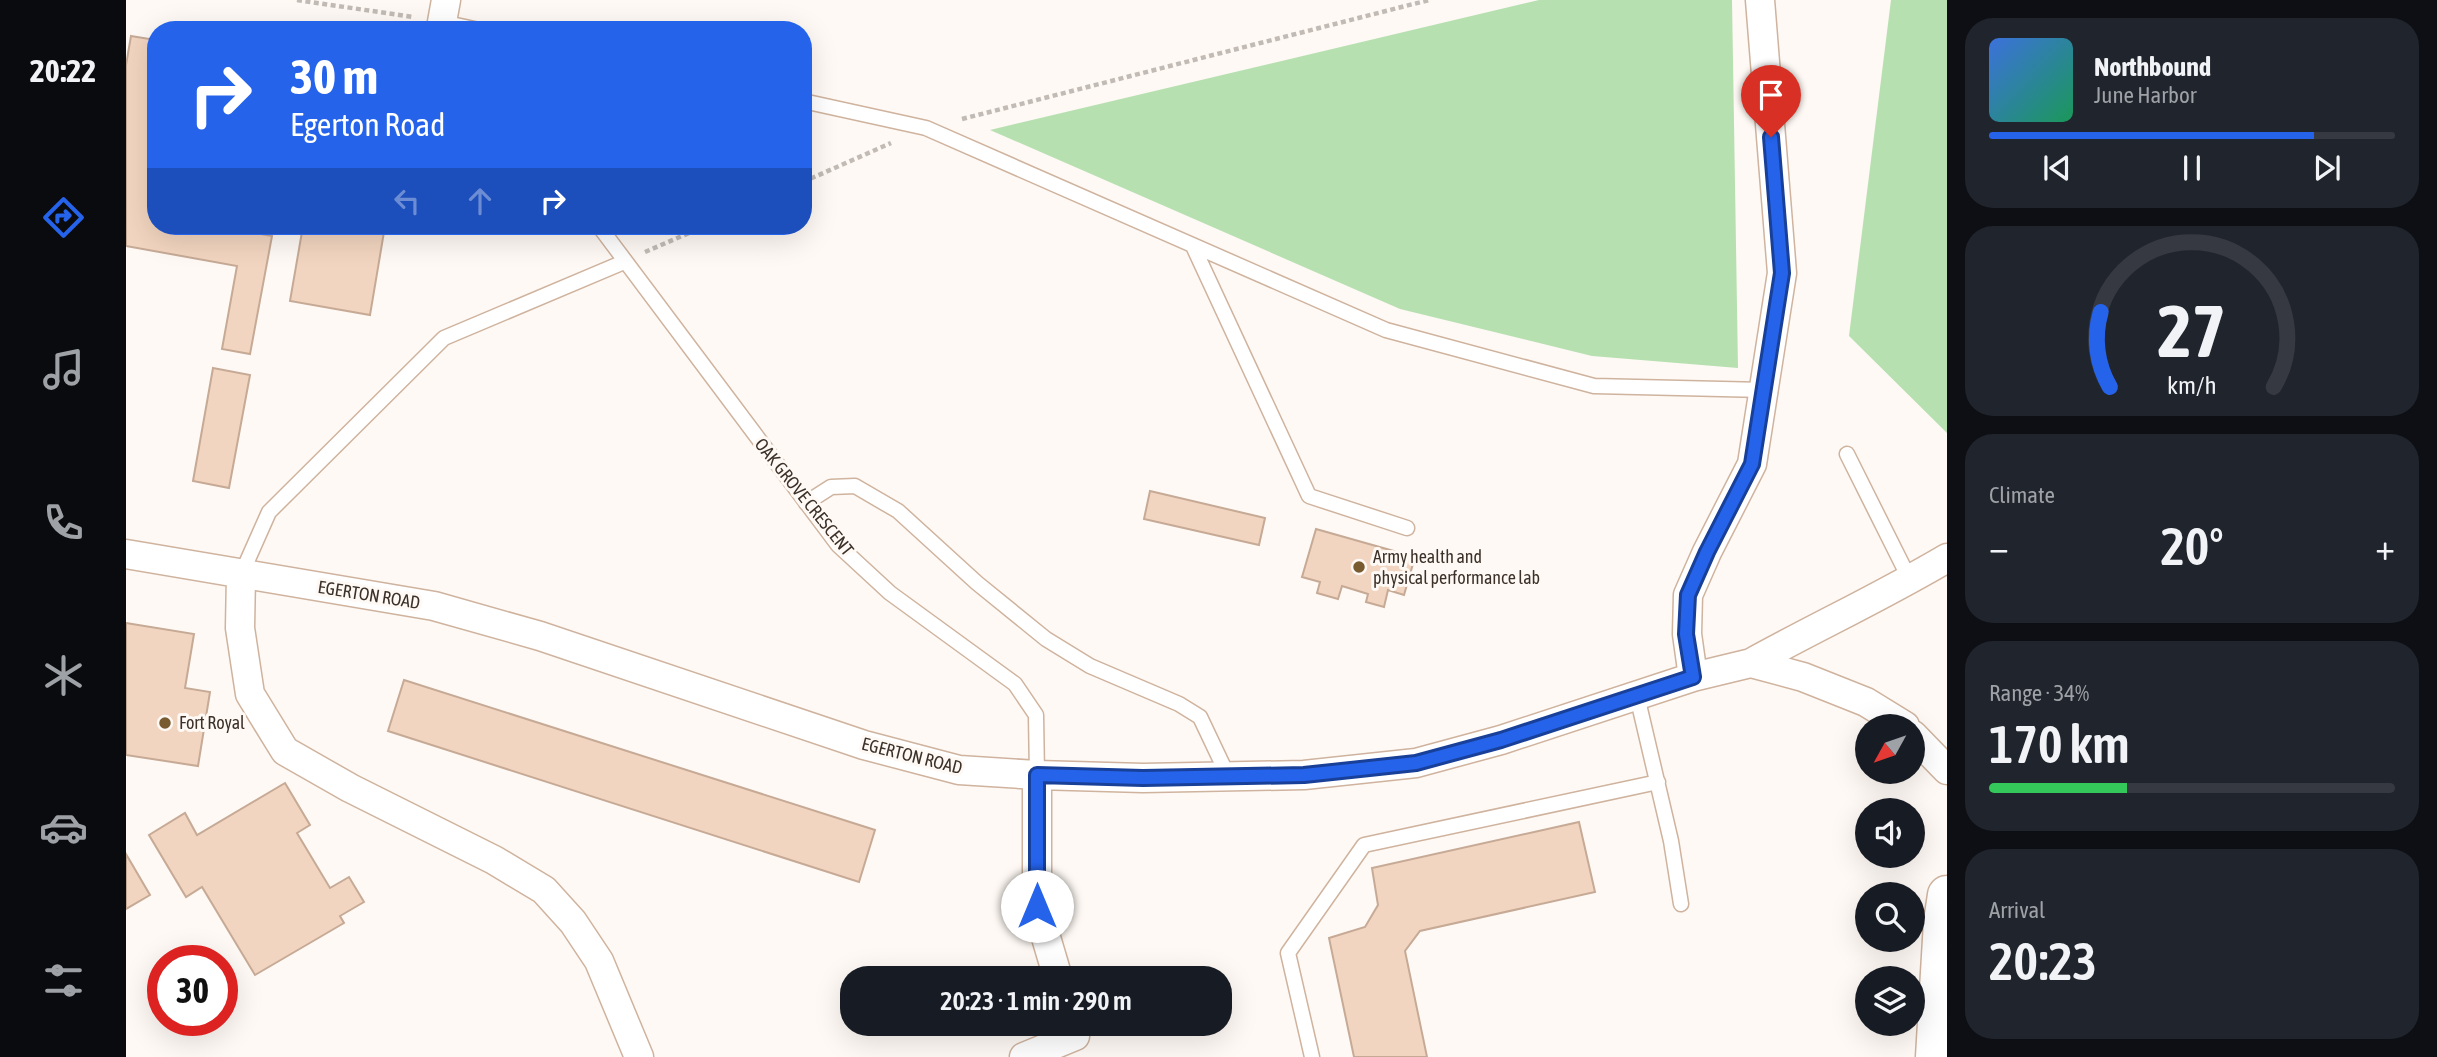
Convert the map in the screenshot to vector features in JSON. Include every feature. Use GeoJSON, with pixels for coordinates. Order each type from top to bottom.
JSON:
{"type":"FeatureCollection","features":[{"type":"Feature","properties":{"kind":"street"},"geometry":{"type":"LineString","coordinates":[[1693,677],[1686,634],[1688,595],[1752,464],[1782,273],[1760,0]]}},
{"type":"Feature","properties":{"kind":"street","name":"EGERTON ROAD"},"geometry":{"type":"LineString","coordinates":[[126,554],[435,606],[540,636],[863,745],[959,770],[1143,778],[1304,775],[1416,763],[1501,740],[1693,677],[1751,663],[1803,677],[1866,702],[1886,714]]}},
{"type":"Feature","properties":{"kind":"street"},"geometry":{"type":"LineString","coordinates":[[1751,663],[1947,558]]}},
{"type":"Feature","properties":{"kind":"street"},"geometry":{"type":"LineString","coordinates":[[242,575],[240,628],[250,694],[285,751],[350,789],[494,860],[544,890],[573,922],[599,961],[639,1057]]}},
{"type":"Feature","properties":{"kind":"street"},"geometry":{"type":"LineString","coordinates":[[1925,747],[1947,770]]}},
{"type":"Feature","properties":{"kind":"street"},"geometry":{"type":"LineString","coordinates":[[1037,775],[1037,906],[1054,966]]}},
{"type":"Feature","properties":{"kind":"street"},"geometry":{"type":"LineString","coordinates":[[1935,1057],[1943,988],[1947,895]]}},
{"type":"Feature","properties":{"kind":"street"},"geometry":{"type":"LineString","coordinates":[[1024,1057],[1075,1039]]}},
{"type":"Feature","properties":{"kind":"lane"},"geometry":{"type":"LineString","coordinates":[[444,11],[461,21]]}},
{"type":"Feature","properties":{"kind":"lane"},"geometry":{"type":"LineString","coordinates":[[812,103],[926,128],[1386,330],[1594,386],[1764,390]]}},
{"type":"Feature","properties":{"kind":"lane","name":"OAK GROVE CRESCENT"},"geometry":{"type":"LineString","coordinates":[[605,235],[838,545],[890,593],[1015,684],[1036,715],[1037,775]]}},
{"type":"Feature","properties":{"kind":"lane"},"geometry":{"type":"LineString","coordinates":[[1193,246],[1309,496],[1407,528]]}},
{"type":"Feature","properties":{"kind":"lane"},"geometry":{"type":"LineString","coordinates":[[242,575],[269,512],[444,338],[624,262]]}},
{"type":"Feature","properties":{"kind":"lane"},"geometry":{"type":"LineString","coordinates":[[1847,454],[1910,580]]}},
{"type":"Feature","properties":{"kind":"lane"},"geometry":{"type":"LineString","coordinates":[[806,503],[831,487],[855,486],[898,511],[977,583],[1046,639],[1090,666],[1179,704],[1200,717],[1227,776]]}},
{"type":"Feature","properties":{"kind":"lane"},"geometry":{"type":"LineString","coordinates":[[1637,696],[1671,841],[1681,904]]}},
{"type":"Feature","properties":{"kind":"lane"},"geometry":{"type":"LineString","coordinates":[[1312,1057],[1288,953],[1364,845],[1658,782]]}},
{"type":"Feature","properties":{"kind":"path"},"geometry":{"type":"LineString","coordinates":[[297,0],[444,11]]}},
{"type":"Feature","properties":{"kind":"path"},"geometry":{"type":"LineString","coordinates":[[812,178],[926,128],[1429,0]]}},
{"type":"Feature","properties":{"kind":"path"},"geometry":{"type":"LineString","coordinates":[[624,262],[685,235]]}},
{"type":"Feature","properties":{"kind":"green space"},"geometry":{"type":"Polygon","coordinates":[[[1539,0],[1732,0],[1738,368],[1592,356],[1400,309],[990,130],[1539,0]]]}},
{"type":"Feature","properties":{"kind":"green space"},"geometry":{"type":"Polygon","coordinates":[[[1891,0],[1947,0],[1947,433],[1849,336],[1891,0]]]}},
{"type":"Feature","properties":{"kind":"building"},"geometry":{"type":"Polygon","coordinates":[[[131,36],[147,39],[147,235],[272,236],[250,354],[222,349],[237,266],[126,246],[126,65],[131,36]]]}},
{"type":"Feature","properties":{"kind":"building"},"geometry":{"type":"Polygon","coordinates":[[[301,235],[383,235],[370,315],[290,301],[301,235]]]}},
{"type":"Feature","properties":{"kind":"building"},"geometry":{"type":"Polygon","coordinates":[[[213,368],[250,375],[229,488],[193,481],[213,368]]]}},
{"type":"Feature","properties":{"kind":"building"},"geometry":{"type":"Polygon","coordinates":[[[1150,491],[1265,518],[1259,545],[1144,519],[1150,491]]]}},
{"type":"Feature","properties":{"kind":"building","name":"Army health and physical performance lab"},"geometry":{"type":"Polygon","coordinates":[[[1316,529],[1415,557],[1404,595],[1388,590],[1384,607],[1366,602],[1368,594],[1342,586],[1338,599],[1317,593],[1320,582],[1302,577],[1316,529]]]}},
{"type":"Feature","properties":{"kind":"building","name":"Fort Royal"},"geometry":{"type":"Polygon","coordinates":[[[126,623],[194,634],[185,688],[210,692],[198,766],[126,755],[126,623]]]}},
{"type":"Feature","properties":{"kind":"building"},"geometry":{"type":"Polygon","coordinates":[[[404,680],[875,830],[859,882],[388,731],[404,680]]]}},
{"type":"Feature","properties":{"kind":"building"},"geometry":{"type":"Polygon","coordinates":[[[285,783],[310,825],[297,833],[330,888],[349,877],[364,902],[340,916],[344,923],[255,975],[202,887],[186,897],[149,835],[185,813],[197,835],[285,783]]]}},
{"type":"Feature","properties":{"kind":"building"},"geometry":{"type":"Polygon","coordinates":[[[1579,822],[1595,892],[1420,931],[1405,951],[1427,1057],[1354,1057],[1329,938],[1365,927],[1378,905],[1372,868],[1579,822]]]}},
{"type":"Feature","properties":{"kind":"building"},"geometry":{"type":"Polygon","coordinates":[[[126,854],[150,895],[126,909],[126,854]]]}},
{"type":"Feature","properties":{"kind":"place","name":"Army health and physical performance lab"},"geometry":{"type":"Point","coordinates":[1359,567]}},
{"type":"Feature","properties":{"kind":"place","name":"Fort Royal"},"geometry":{"type":"Point","coordinates":[165,723]}},
{"type":"Feature","properties":{"kind":"route"},"geometry":{"type":"LineString","coordinates":[[1037,906],[1037,775],[1143,778],[1304,775],[1416,763],[1501,740],[1693,677],[1686,634],[1688,595],[1752,464],[1782,273],[1771,137]]}}]}
